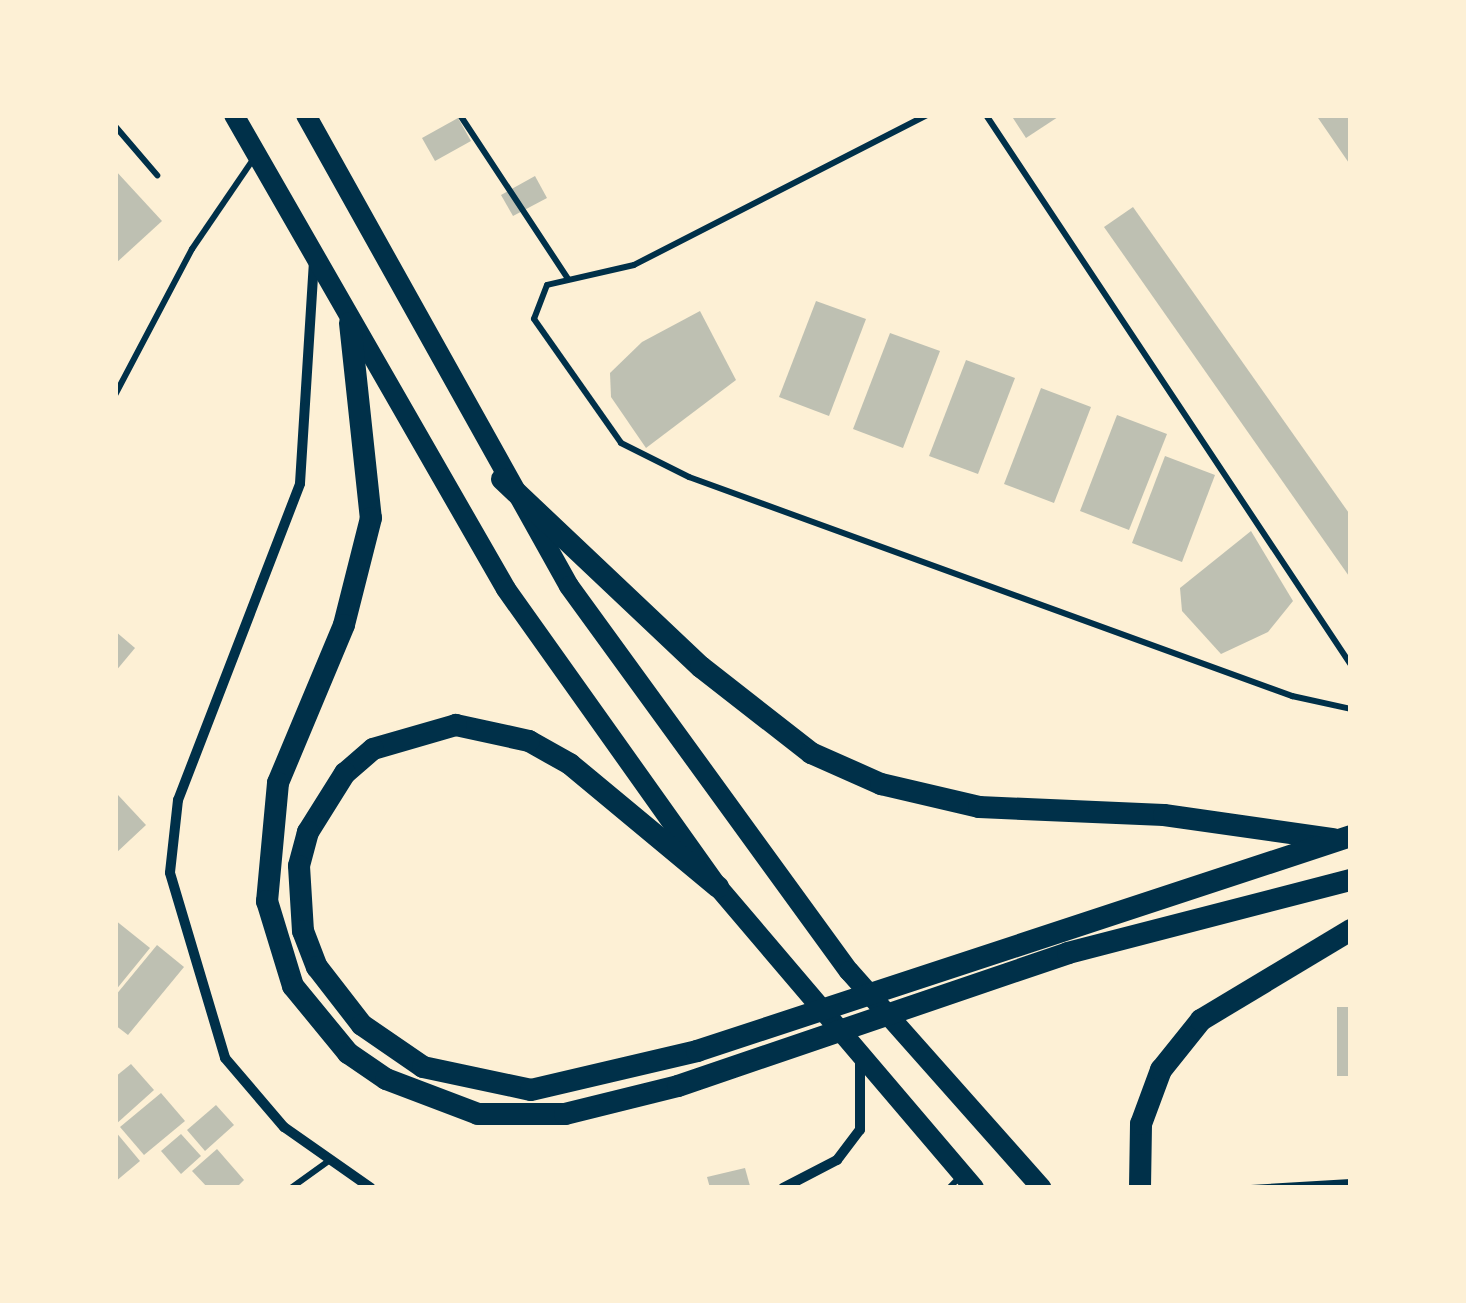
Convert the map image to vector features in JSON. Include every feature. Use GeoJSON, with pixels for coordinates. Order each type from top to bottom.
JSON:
{"type":"FeatureCollection","features":[{"type":"Feature","properties":{"kind":"highway"},"geometry":{"type":"LineString","coordinates":[[350,323],[371,518],[362,573],[268,826],[267,900],[293,986],[348,1053],[386,1079],[478,1114],[566,1114],[744,1063],[953,990],[1351,880]]}},
{"type":"Feature","properties":{"kind":"highway"},"geometry":{"type":"LineString","coordinates":[[502,479],[701,667],[810,753],[881,784],[979,807],[1164,815],[1342,838]]}},
{"type":"Feature","properties":{"kind":"highway"},"geometry":{"type":"LineString","coordinates":[[718,886],[570,764],[529,741],[456,725],[373,749],[345,774],[308,832],[299,866],[303,932],[317,967],[362,1026],[423,1068],[531,1090],[618,1076],[1342,838]]}},
{"type":"Feature","properties":{"kind":"highway"},"geometry":{"type":"LineString","coordinates":[[1140,1188],[1140,1124],[1161,1070],[1201,1020],[1351,930]]}},
{"type":"Feature","properties":{"kind":"main road"},"geometry":{"type":"LineString","coordinates":[[234,115],[506,589],[718,886],[961,1184]]}},
{"type":"Feature","properties":{"kind":"main road"},"geometry":{"type":"LineString","coordinates":[[306,115],[502,479],[849,971],[1042,1188]]}},
{"type":"Feature","properties":{"kind":"street"},"geometry":{"type":"LineString","coordinates":[[314,255],[300,484],[190,764],[170,873],[206,1016],[226,1058],[284,1127],[371,1188]]}},
{"type":"Feature","properties":{"kind":"street"},"geometry":{"type":"LineString","coordinates":[[783,1188],[837,1160],[860,1130],[859,1056]]}},
{"type":"Feature","properties":{"kind":"lane"},"geometry":{"type":"LineString","coordinates":[[460,115],[568,279]]}},
{"type":"Feature","properties":{"kind":"lane"},"geometry":{"type":"LineString","coordinates":[[926,115],[634,264],[547,285],[534,319],[622,442],[689,478],[1292,696],[1351,709]]}},
{"type":"Feature","properties":{"kind":"lane"},"geometry":{"type":"LineString","coordinates":[[986,115],[1351,665]]}},
{"type":"Feature","properties":{"kind":"lane"},"geometry":{"type":"LineString","coordinates":[[115,126],[158,175]]}},
{"type":"Feature","properties":{"kind":"lane"},"geometry":{"type":"LineString","coordinates":[[115,395],[192,248],[258,153]]}},
{"type":"Feature","properties":{"kind":"lane"},"geometry":{"type":"LineString","coordinates":[[291,1188],[330,1160]]}},
{"type":"Feature","properties":{"kind":"lane"},"geometry":{"type":"LineString","coordinates":[[1251,1188],[1351,1182]]}},
{"type":"Feature","properties":{"kind":"building"},"geometry":{"type":"Polygon","coordinates":[[[1011,115],[1061,115],[1026,138],[1011,115]]]}},
{"type":"Feature","properties":{"kind":"building"},"geometry":{"type":"Polygon","coordinates":[[[1316,115],[1351,115],[1351,166],[1316,115]]]}},
{"type":"Feature","properties":{"kind":"building"},"geometry":{"type":"Polygon","coordinates":[[[458,118],[471,141],[435,161],[422,138],[458,118]]]}},
{"type":"Feature","properties":{"kind":"building"},"geometry":{"type":"Polygon","coordinates":[[[115,170],[162,221],[115,264],[115,170]]]}},
{"type":"Feature","properties":{"kind":"building"},"geometry":{"type":"Polygon","coordinates":[[[535,176],[547,198],[513,216],[501,195],[535,176]]]}},
{"type":"Feature","properties":{"kind":"building"},"geometry":{"type":"Polygon","coordinates":[[[1133,207],[1351,516],[1351,579],[1104,227],[1133,207]]]}},
{"type":"Feature","properties":{"kind":"building"},"geometry":{"type":"Polygon","coordinates":[[[816,301],[866,319],[829,416],[779,397],[816,301]]]}},
{"type":"Feature","properties":{"kind":"building"},"geometry":{"type":"Polygon","coordinates":[[[700,311],[736,380],[646,448],[611,397],[610,373],[642,342],[700,311]]]}},
{"type":"Feature","properties":{"kind":"building"},"geometry":{"type":"Polygon","coordinates":[[[890,333],[940,351],[903,448],[853,429],[890,333]]]}},
{"type":"Feature","properties":{"kind":"building"},"geometry":{"type":"Polygon","coordinates":[[[966,360],[1015,378],[978,474],[929,456],[966,360]]]}},
{"type":"Feature","properties":{"kind":"building"},"geometry":{"type":"Polygon","coordinates":[[[1041,388],[1091,407],[1054,503],[1004,484],[1041,388]]]}},
{"type":"Feature","properties":{"kind":"building"},"geometry":{"type":"Polygon","coordinates":[[[1117,415],[1167,434],[1129,530],[1080,511],[1117,415]]]}},
{"type":"Feature","properties":{"kind":"building"},"geometry":{"type":"Polygon","coordinates":[[[1165,456],[1215,475],[1182,562],[1132,543],[1165,456]]]}},
{"type":"Feature","properties":{"kind":"building"},"geometry":{"type":"Polygon","coordinates":[[[1251,531],[1293,601],[1268,632],[1221,654],[1182,611],[1180,588],[1251,531]]]}},
{"type":"Feature","properties":{"kind":"building"},"geometry":{"type":"Polygon","coordinates":[[[115,631],[135,648],[115,672],[115,631]]]}},
{"type":"Feature","properties":{"kind":"building"},"geometry":{"type":"Polygon","coordinates":[[[118,795],[146,825],[115,854],[115,798],[118,795]]]}},
{"type":"Feature","properties":{"kind":"building"},"geometry":{"type":"Polygon","coordinates":[[[115,920],[150,948],[115,991],[115,920]]]}},
{"type":"Feature","properties":{"kind":"building"},"geometry":{"type":"Polygon","coordinates":[[[157,945],[184,967],[128,1035],[115,1025],[115,996],[157,945]]]}},
{"type":"Feature","properties":{"kind":"building"},"geometry":{"type":"Polygon","coordinates":[[[1337,1007],[1351,1007],[1351,1076],[1337,1076],[1337,1007]]]}},
{"type":"Feature","properties":{"kind":"building"},"geometry":{"type":"Polygon","coordinates":[[[131,1064],[154,1090],[115,1125],[115,1077],[131,1064]]]}},
{"type":"Feature","properties":{"kind":"building"},"geometry":{"type":"Polygon","coordinates":[[[161,1093],[185,1121],[144,1155],[120,1127],[161,1093]]]}},
{"type":"Feature","properties":{"kind":"building"},"geometry":{"type":"Polygon","coordinates":[[[216,1105],[234,1125],[205,1151],[187,1130],[216,1105]]]}},
{"type":"Feature","properties":{"kind":"building"},"geometry":{"type":"Polygon","coordinates":[[[115,1131],[140,1161],[115,1182],[115,1131]]]}},
{"type":"Feature","properties":{"kind":"building"},"geometry":{"type":"Polygon","coordinates":[[[181,1134],[201,1156],[181,1174],[161,1151],[181,1134]]]}},
{"type":"Feature","properties":{"kind":"building"},"geometry":{"type":"Polygon","coordinates":[[[217,1149],[244,1180],[236,1188],[208,1188],[192,1171],[217,1149]]]}},
{"type":"Feature","properties":{"kind":"building"},"geometry":{"type":"Polygon","coordinates":[[[745,1168],[750,1186],[710,1188],[707,1177],[745,1168]]]}}]}
